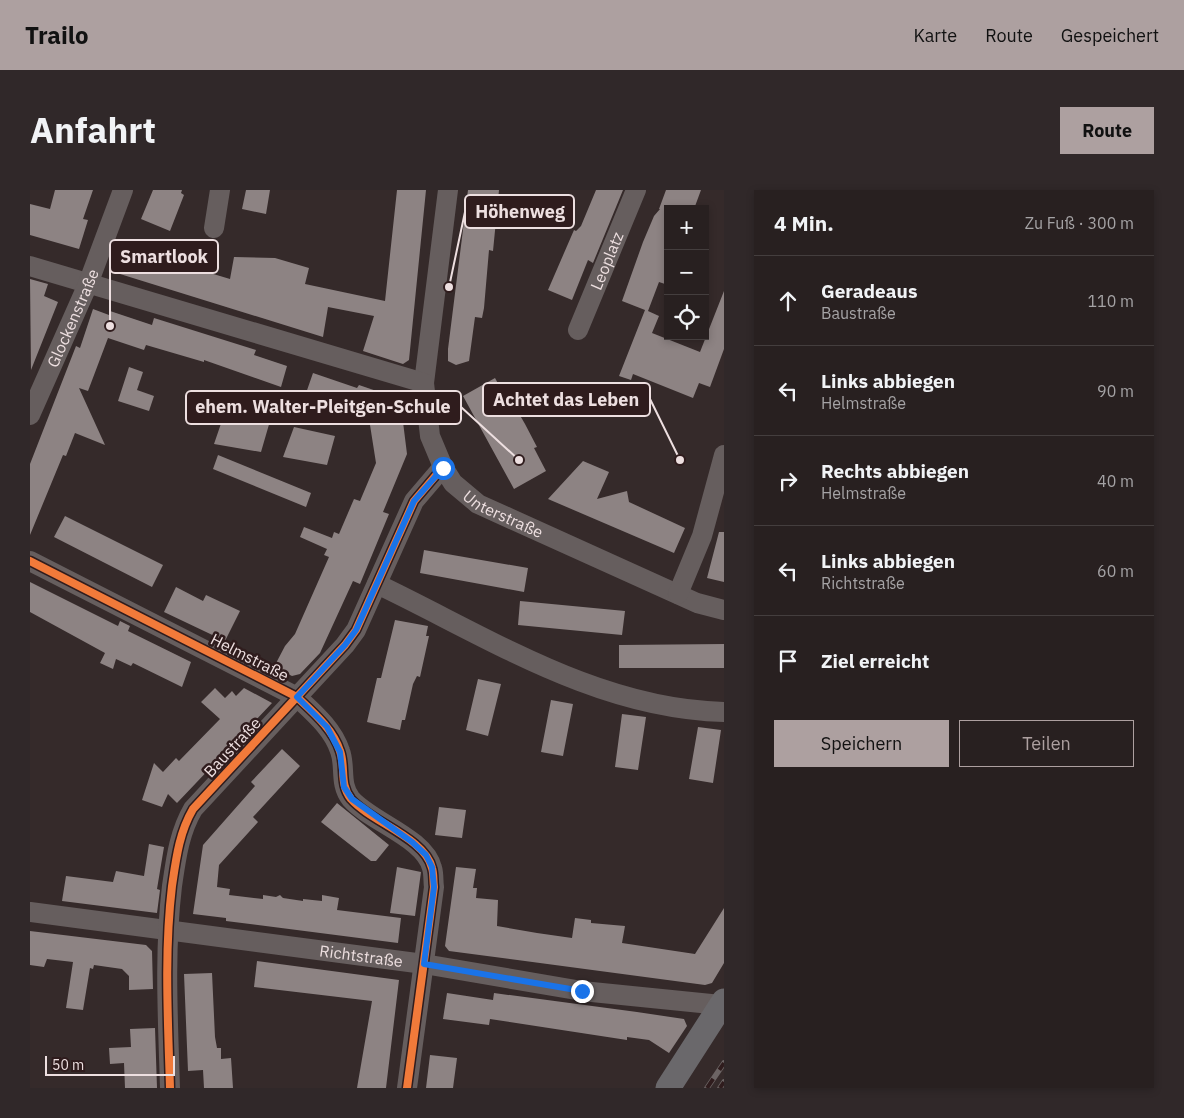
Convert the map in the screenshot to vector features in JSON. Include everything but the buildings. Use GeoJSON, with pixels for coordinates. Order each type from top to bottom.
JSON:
{"type":"FeatureCollection","features":[{"type":"Feature","properties":{"kind":"main road"},"geometry":{"type":"LineString","coordinates":[[668,1088],[723,1003]]}},
{"type":"Feature","properties":{"kind":"street","name":"Glockenstraße"},"geometry":{"type":"LineString","coordinates":[[30,415],[88,284],[122,190]]}},
{"type":"Feature","properties":{"kind":"street"},"geometry":{"type":"LineString","coordinates":[[214,228],[220,190]]}},
{"type":"Feature","properties":{"kind":"street","name":"Unterstraße"},"geometry":{"type":"LineString","coordinates":[[448,190],[424,383],[430,436],[443,468],[453,483],[478,504],[678,594],[724,610]]}},
{"type":"Feature","properties":{"kind":"street","name":"Leoplatz"},"geometry":{"type":"LineString","coordinates":[[578,330],[636,190]]}},
{"type":"Feature","properties":{"kind":"street"},"geometry":{"type":"LineString","coordinates":[[30,266],[424,383]]}},
{"type":"Feature","properties":{"kind":"street"},"geometry":{"type":"LineString","coordinates":[[678,594],[702,536],[724,455]]}},
{"type":"Feature","properties":{"kind":"street","name":"Baustraße"},"geometry":{"type":"LineString","coordinates":[[170,1088],[167,931],[178,847],[185,821],[193,809],[345,645],[356,630],[414,501],[443,468]]}},
{"type":"Feature","properties":{"kind":"street","name":"Helmstraße"},"geometry":{"type":"LineString","coordinates":[[30,561],[297,697],[327,727],[340,752],[344,787],[352,799],[412,842],[426,855],[432,867],[434,887],[408,1088]]}},
{"type":"Feature","properties":{"kind":"street"},"geometry":{"type":"LineString","coordinates":[[377,584],[533,662],[578,681],[622,697],[658,706],[724,712]]}},
{"type":"Feature","properties":{"kind":"street","name":"Richtstraße"},"geometry":{"type":"LineString","coordinates":[[30,912],[424,964],[582,991],[723,1003]]}},
{"type":"Feature","properties":{"kind":"railway"},"geometry":{"type":"LineString","coordinates":[[707,1088],[724,1063]]}},
{"type":"Feature","properties":{"kind":"railway"},"geometry":{"type":"LineString","coordinates":[[720,1088],[724,1082]]}},
{"type":"Feature","properties":{"kind":"cycle path"},"geometry":{"type":"LineString","coordinates":[[170,1088],[167,987],[168,936],[172,886],[184,827],[193,809],[345,645],[356,630],[414,501],[443,467]]}},
{"type":"Feature","properties":{"kind":"cycle path"},"geometry":{"type":"LineString","coordinates":[[30,561],[297,697],[322,722],[337,743],[342,757],[345,787],[351,799],[371,815],[409,839],[427,857],[433,870],[434,887],[407,1088]]}},
{"type":"Feature","properties":{"kind":"place","name":"Höhenweg"},"geometry":{"type":"Point","coordinates":[449,287]}},
{"type":"Feature","properties":{"kind":"place","name":"Smartlook"},"geometry":{"type":"Point","coordinates":[110,326]}},
{"type":"Feature","properties":{"kind":"place","name":"ehem. Walter-Pleitgen-Schule"},"geometry":{"type":"Point","coordinates":[519,460]}},
{"type":"Feature","properties":{"kind":"place","name":"Achtet das Leben"},"geometry":{"type":"Point","coordinates":[680,460]}},
{"type":"Feature","properties":{"kind":"route"},"geometry":{"type":"LineString","coordinates":[[443,468],[414,501],[356,630],[345,645],[297,697],[327,727],[340,752],[344,787],[352,799],[412,842],[426,855],[432,867],[434,887],[424,964],[582,991]]}}]}
